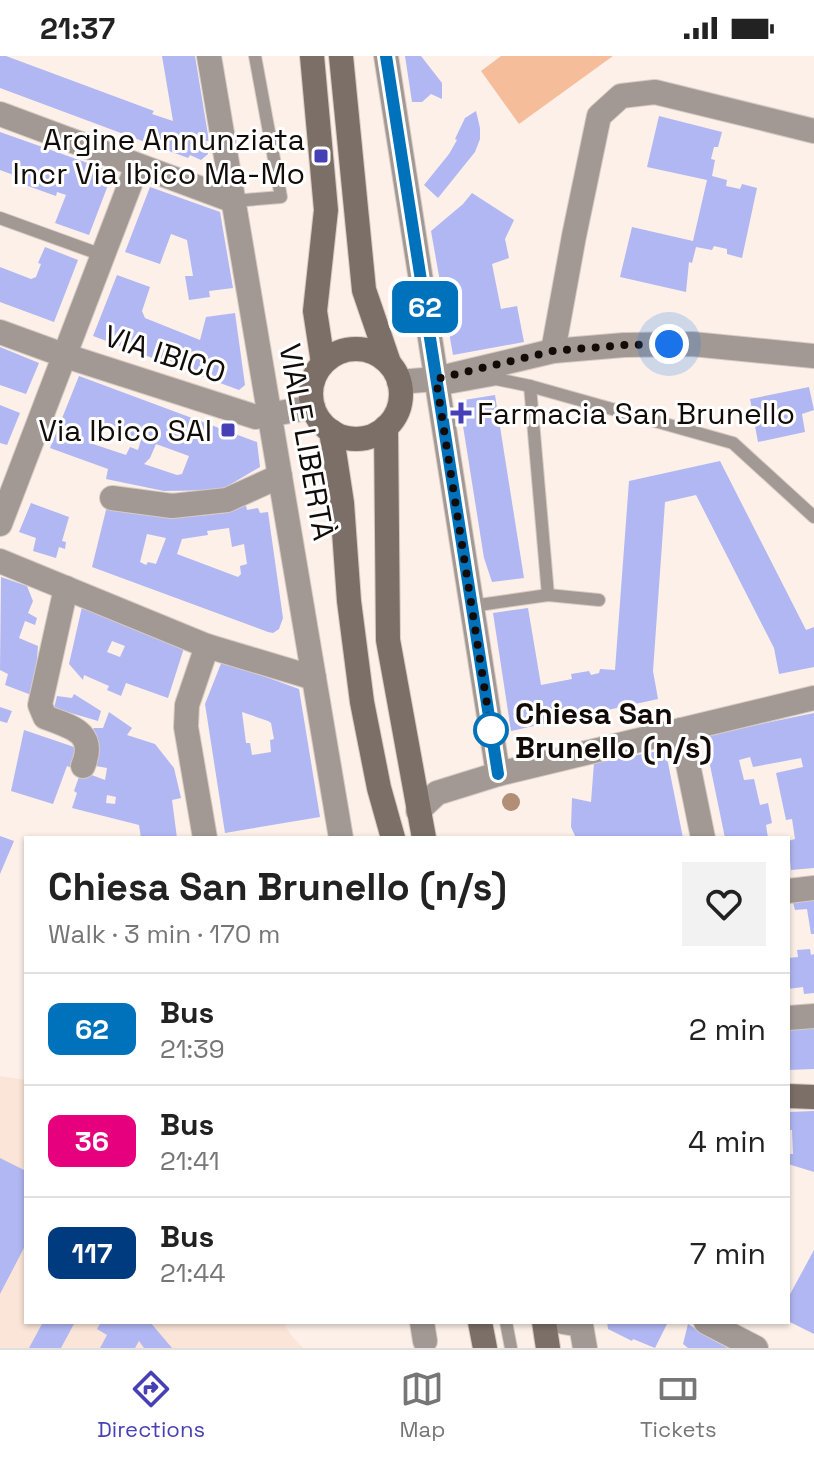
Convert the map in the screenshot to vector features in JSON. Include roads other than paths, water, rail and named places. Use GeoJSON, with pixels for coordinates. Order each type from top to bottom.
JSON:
{"type":"FeatureCollection","features":[{"type":"Feature","properties":{"kind":"street","name":"VIALE LIBERTÀ"},"geometry":{"type":"LineString","coordinates":[[209,56],[341,836]]}},
{"type":"Feature","properties":{"kind":"street","name":"VIALE LIBERTÀ"},"geometry":{"type":"LineString","coordinates":[[312,56],[326,210],[315,311],[323,363]]}},
{"type":"Feature","properties":{"kind":"street"},"geometry":{"type":"LineString","coordinates":[[341,56],[364,290],[400,394],[399,406],[386,427],[388,640],[424,836]]}},
{"type":"Feature","properties":{"kind":"street"},"geometry":{"type":"LineString","coordinates":[[386,56],[498,774]]}},
{"type":"Feature","properties":{"kind":"street"},"geometry":{"type":"LineString","coordinates":[[553,351],[599,116],[621,96],[655,92],[814,131]]}},
{"type":"Feature","properties":{"kind":"street"},"geometry":{"type":"LineString","coordinates":[[0,114],[234,201]]}},
{"type":"Feature","properties":{"kind":"street"},"geometry":{"type":"LineString","coordinates":[[0,524],[137,166]]}},
{"type":"Feature","properties":{"kind":"street","name":"VIA IBICO"},"geometry":{"type":"LineString","coordinates":[[0,332],[256,417],[313,407]]}},
{"type":"Feature","properties":{"kind":"street"},"geometry":{"type":"LineString","coordinates":[[394,372],[437,384],[553,351],[624,345],[692,344],[814,356]]}},
{"type":"Feature","properties":{"kind":"street","name":"VIALE LIBERTÀ"},"geometry":{"type":"LineString","coordinates":[[386,427],[359,439],[331,431],[320,421],[313,407],[312,383],[323,363],[349,349],[363,349],[377,354],[394,372]]}},
{"type":"Feature","properties":{"kind":"street","name":"VIALE LIBERTÀ"},"geometry":{"type":"LineString","coordinates":[[331,431],[342,503],[349,601],[362,702],[379,788],[392,836]]}},
{"type":"Feature","properties":{"kind":"street"},"geometry":{"type":"LineString","coordinates":[[112,498],[172,506],[227,500],[280,476]]}},
{"type":"Feature","properties":{"kind":"street"},"geometry":{"type":"LineString","coordinates":[[0,561],[207,646],[314,678]]}},
{"type":"Feature","properties":{"kind":"street"},"geometry":{"type":"LineString","coordinates":[[66,588],[40,705],[45,717],[80,732],[88,746],[83,766]]}},
{"type":"Feature","properties":{"kind":"street"},"geometry":{"type":"LineString","coordinates":[[205,836],[186,727],[187,705],[207,646]]}},
{"type":"Feature","properties":{"kind":"street"},"geometry":{"type":"LineString","coordinates":[[418,811],[437,793],[498,774],[814,698]]}},
{"type":"Feature","properties":{"kind":"street"},"geometry":{"type":"LineString","coordinates":[[681,730],[703,836]]}},
{"type":"Feature","properties":{"kind":"street"},"geometry":{"type":"LineString","coordinates":[[790,891],[814,888]]}},
{"type":"Feature","properties":{"kind":"street"},"geometry":{"type":"LineString","coordinates":[[790,1018],[814,1016]]}},
{"type":"Feature","properties":{"kind":"street"},"geometry":{"type":"LineString","coordinates":[[790,1096],[814,1097]]}},
{"type":"Feature","properties":{"kind":"street"},"geometry":{"type":"LineString","coordinates":[[480,1324],[485,1348]]}},
{"type":"Feature","properties":{"kind":"street"},"geometry":{"type":"LineString","coordinates":[[544,1324],[548,1348]]}},
{"type":"Feature","properties":{"kind":"street"},"geometry":{"type":"LineString","coordinates":[[575,1324],[581,1325],[585,1348]]}},
{"type":"Feature","properties":{"kind":"street"},"geometry":{"type":"LineString","coordinates":[[710,1324],[756,1348]]}},
{"type":"Feature","properties":{"kind":"lane"},"geometry":{"type":"LineString","coordinates":[[234,201],[281,197],[255,56]]}},
{"type":"Feature","properties":{"kind":"lane"},"geometry":{"type":"LineString","coordinates":[[0,218],[102,255]]}},
{"type":"Feature","properties":{"kind":"lane"},"geometry":{"type":"LineString","coordinates":[[437,384],[496,379],[733,443],[814,517]]}},
{"type":"Feature","properties":{"kind":"lane"},"geometry":{"type":"LineString","coordinates":[[530,386],[548,595]]}},
{"type":"Feature","properties":{"kind":"lane"},"geometry":{"type":"LineString","coordinates":[[472,606],[548,595],[599,600]]}},
{"type":"Feature","properties":{"kind":"lane"},"geometry":{"type":"LineString","coordinates":[[506,1324],[511,1348]]}},
{"type":"Feature","properties":{"kind":"place","name":"Argine Annunziata Incr Via Ibico Ma-Mo"},"geometry":{"type":"Point","coordinates":[321,156]}},
{"type":"Feature","properties":{"kind":"place","name":"Farmacia San Brunello"},"geometry":{"type":"Point","coordinates":[461,413]}},
{"type":"Feature","properties":{"kind":"place","name":"Via Ibico SAI"},"geometry":{"type":"Point","coordinates":[228,430]}},
{"type":"Feature","properties":{"kind":"place","name":"Chiesa San Brunello (n/s)"},"geometry":{"type":"Point","coordinates":[491,730]}}]}
